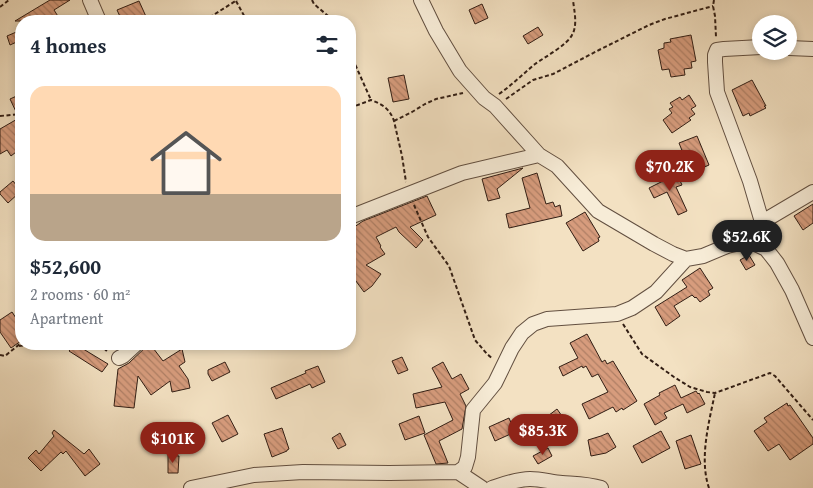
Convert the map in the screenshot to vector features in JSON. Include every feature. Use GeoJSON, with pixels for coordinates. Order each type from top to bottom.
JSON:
{"type":"FeatureCollection","features":[{"type":"Feature","properties":{"kind":"street"},"geometry":{"type":"LineString","coordinates":[[90,0],[96,15]]}},
{"type":"Feature","properties":{"kind":"street"},"geometry":{"type":"LineString","coordinates":[[421,0],[436,31],[460,71],[492,103],[538,155],[557,166],[598,211],[660,248],[686,259],[703,256],[727,246],[749,241],[766,249],[792,290],[813,338]]}},
{"type":"Feature","properties":{"kind":"street"},"geometry":{"type":"LineString","coordinates":[[752,47],[717,50],[715,62],[717,92],[750,181],[762,222]]}},
{"type":"Feature","properties":{"kind":"street"},"geometry":{"type":"LineString","coordinates":[[797,48],[813,49]]}},
{"type":"Feature","properties":{"kind":"street"},"geometry":{"type":"LineString","coordinates":[[356,215],[462,173],[538,155]]}},
{"type":"Feature","properties":{"kind":"street"},"geometry":{"type":"LineString","coordinates":[[749,241],[762,222],[813,192]]}},
{"type":"Feature","properties":{"kind":"street"},"geometry":{"type":"LineString","coordinates":[[458,472],[465,467],[468,456],[473,410],[495,383],[512,348],[522,333],[533,324],[548,319],[617,314],[632,308],[656,292],[686,259]]}},
{"type":"Feature","properties":{"kind":"street"},"geometry":{"type":"LineString","coordinates":[[119,358],[130,350]]}},
{"type":"Feature","properties":{"kind":"street"},"geometry":{"type":"LineString","coordinates":[[191,488],[254,475],[302,472],[458,472],[482,488]]}},
{"type":"Feature","properties":{"kind":"street"},"geometry":{"type":"LineString","coordinates":[[492,488],[514,481],[540,479],[601,488]]}},
{"type":"Feature","properties":{"kind":"path"},"geometry":{"type":"LineString","coordinates":[[0,7],[8,0]]}},
{"type":"Feature","properties":{"kind":"path"},"geometry":{"type":"LineString","coordinates":[[213,15],[236,0],[244,15]]}},
{"type":"Feature","properties":{"kind":"path"},"geometry":{"type":"LineString","coordinates":[[312,0],[327,15]]}},
{"type":"Feature","properties":{"kind":"path"},"geometry":{"type":"LineString","coordinates":[[492,103],[536,64],[569,40],[574,34],[573,0]]}},
{"type":"Feature","properties":{"kind":"path"},"geometry":{"type":"LineString","coordinates":[[714,0],[717,50]]}},
{"type":"Feature","properties":{"kind":"path"},"geometry":{"type":"LineString","coordinates":[[492,103],[533,80],[553,74],[649,25],[713,6]]}},
{"type":"Feature","properties":{"kind":"path"},"geometry":{"type":"LineString","coordinates":[[356,66],[371,100]]}},
{"type":"Feature","properties":{"kind":"path"},"geometry":{"type":"LineString","coordinates":[[394,121],[436,99],[477,90]]}},
{"type":"Feature","properties":{"kind":"path"},"geometry":{"type":"LineString","coordinates":[[356,106],[371,100],[387,109],[392,116],[402,156],[404,175],[428,237],[449,266],[475,340],[487,354],[503,366]]}},
{"type":"Feature","properties":{"kind":"path"},"geometry":{"type":"LineString","coordinates":[[0,116],[15,115]]}},
{"type":"Feature","properties":{"kind":"path"},"geometry":{"type":"LineString","coordinates":[[617,314],[642,354],[690,387],[707,392],[715,392],[770,373],[775,376],[813,420]]}},
{"type":"Feature","properties":{"kind":"path"},"geometry":{"type":"LineString","coordinates":[[0,355],[5,356],[15,348]]}},
{"type":"Feature","properties":{"kind":"path"},"geometry":{"type":"LineString","coordinates":[[709,488],[705,472],[706,446],[715,392]]}},
{"type":"Feature","properties":{"kind":"building"},"geometry":{"type":"Polygon","coordinates":[[[50,0],[70,0],[54,10],[57,15],[25,15],[50,0]]]}},
{"type":"Feature","properties":{"kind":"building"},"geometry":{"type":"Polygon","coordinates":[[[139,1],[145,15],[119,15],[117,10],[139,1]]]}},
{"type":"Feature","properties":{"kind":"building"},"geometry":{"type":"Polygon","coordinates":[[[482,4],[488,18],[475,24],[469,10],[482,4]]]}},
{"type":"Feature","properties":{"kind":"building"},"geometry":{"type":"Polygon","coordinates":[[[538,27],[543,35],[528,44],[523,36],[538,27]]]}},
{"type":"Feature","properties":{"kind":"building"},"geometry":{"type":"Polygon","coordinates":[[[15,33],[15,43],[10,45],[7,36],[15,33]]]}},
{"type":"Feature","properties":{"kind":"building"},"geometry":{"type":"Polygon","coordinates":[[[691,35],[696,61],[691,62],[692,68],[684,69],[685,75],[671,77],[669,69],[662,70],[658,50],[664,48],[664,43],[671,42],[670,39],[691,35]]]}},
{"type":"Feature","properties":{"kind":"building"},"geometry":{"type":"Polygon","coordinates":[[[404,75],[409,99],[393,102],[388,78],[404,75]]]}},
{"type":"Feature","properties":{"kind":"building"},"geometry":{"type":"Polygon","coordinates":[[[752,80],[766,108],[750,116],[749,113],[743,116],[732,90],[752,80]]]}},
{"type":"Feature","properties":{"kind":"building"},"geometry":{"type":"Polygon","coordinates":[[[689,95],[696,106],[691,109],[695,114],[689,118],[691,120],[672,133],[663,120],[672,113],[669,109],[673,107],[670,103],[680,97],[682,100],[689,95]]]}},
{"type":"Feature","properties":{"kind":"building"},"geometry":{"type":"Polygon","coordinates":[[[15,97],[15,110],[10,99],[15,97]]]}},
{"type":"Feature","properties":{"kind":"building"},"geometry":{"type":"Polygon","coordinates":[[[15,120],[15,153],[11,156],[7,150],[0,154],[0,129],[15,120]]]}},
{"type":"Feature","properties":{"kind":"building"},"geometry":{"type":"Polygon","coordinates":[[[697,136],[709,165],[691,173],[679,143],[697,136]]]}},
{"type":"Feature","properties":{"kind":"building"},"geometry":{"type":"Polygon","coordinates":[[[523,168],[497,189],[500,198],[488,201],[482,179],[523,168]]]}},
{"type":"Feature","properties":{"kind":"building"},"geometry":{"type":"Polygon","coordinates":[[[537,173],[546,204],[553,202],[555,207],[560,205],[562,216],[509,228],[506,214],[530,208],[522,178],[537,173]]]}},
{"type":"Feature","properties":{"kind":"building"},"geometry":{"type":"Polygon","coordinates":[[[677,174],[682,185],[676,187],[687,211],[678,215],[667,192],[654,198],[649,188],[677,174]]]}},
{"type":"Feature","properties":{"kind":"building"},"geometry":{"type":"Polygon","coordinates":[[[13,181],[15,184],[15,197],[8,203],[0,192],[13,181]]]}},
{"type":"Feature","properties":{"kind":"building"},"geometry":{"type":"Polygon","coordinates":[[[427,196],[436,215],[410,227],[423,240],[416,248],[396,227],[376,237],[385,254],[366,265],[381,274],[372,286],[364,292],[356,281],[356,226],[363,221],[427,196]]]}},
{"type":"Feature","properties":{"kind":"building"},"geometry":{"type":"Polygon","coordinates":[[[813,204],[813,223],[803,230],[794,216],[813,204]]]}},
{"type":"Feature","properties":{"kind":"building"},"geometry":{"type":"Polygon","coordinates":[[[585,212],[600,237],[598,238],[599,241],[583,251],[566,223],[585,212]]]}},
{"type":"Feature","properties":{"kind":"building"},"geometry":{"type":"Polygon","coordinates":[[[749,255],[755,265],[746,270],[740,260],[749,255]]]}},
{"type":"Feature","properties":{"kind":"building"},"geometry":{"type":"Polygon","coordinates":[[[700,268],[713,288],[708,291],[710,295],[700,302],[692,295],[674,306],[680,316],[666,326],[655,307],[687,287],[682,280],[700,268]]]}},
{"type":"Feature","properties":{"kind":"building"},"geometry":{"type":"Polygon","coordinates":[[[12,312],[15,316],[15,345],[11,348],[0,332],[0,320],[12,312]]]}},
{"type":"Feature","properties":{"kind":"building"},"geometry":{"type":"Polygon","coordinates":[[[587,334],[602,362],[605,360],[607,364],[613,361],[637,401],[623,410],[622,408],[616,412],[613,407],[589,419],[582,404],[608,392],[598,374],[592,377],[586,366],[583,368],[582,366],[563,376],[559,367],[578,358],[570,343],[587,334]]]}},
{"type":"Feature","properties":{"kind":"building"},"geometry":{"type":"Polygon","coordinates":[[[85,350],[108,364],[102,372],[69,351],[85,350]]]}},
{"type":"Feature","properties":{"kind":"building"},"geometry":{"type":"Polygon","coordinates":[[[143,350],[155,350],[163,361],[182,350],[185,362],[179,366],[188,379],[190,388],[172,392],[170,381],[151,395],[138,376],[134,408],[114,406],[118,369],[129,363],[143,350]]]}},
{"type":"Feature","properties":{"kind":"building"},"geometry":{"type":"Polygon","coordinates":[[[402,357],[408,370],[398,374],[392,361],[402,357]]]}},
{"type":"Feature","properties":{"kind":"building"},"geometry":{"type":"Polygon","coordinates":[[[225,362],[230,372],[212,381],[208,370],[225,362]]]}},
{"type":"Feature","properties":{"kind":"building"},"geometry":{"type":"Polygon","coordinates":[[[443,362],[452,379],[461,374],[469,389],[460,394],[466,406],[462,429],[439,441],[448,463],[436,464],[424,435],[453,420],[445,402],[416,408],[413,394],[442,387],[432,368],[443,362]]]}},
{"type":"Feature","properties":{"kind":"building"},"geometry":{"type":"Polygon","coordinates":[[[318,366],[325,382],[312,388],[310,384],[276,399],[271,388],[318,366]]]}},
{"type":"Feature","properties":{"kind":"building"},"geometry":{"type":"Polygon","coordinates":[[[675,385],[681,398],[696,391],[705,404],[687,413],[683,404],[664,413],[667,418],[655,425],[644,404],[660,395],[659,393],[675,385]]]}},
{"type":"Feature","properties":{"kind":"building"},"geometry":{"type":"Polygon","coordinates":[[[787,403],[813,438],[813,444],[790,460],[779,444],[768,451],[754,431],[767,422],[764,418],[787,403]]]}},
{"type":"Feature","properties":{"kind":"building"},"geometry":{"type":"Polygon","coordinates":[[[557,409],[569,426],[555,435],[544,419],[557,409]]]}},
{"type":"Feature","properties":{"kind":"building"},"geometry":{"type":"Polygon","coordinates":[[[228,415],[238,434],[222,442],[212,423],[228,415]]]}},
{"type":"Feature","properties":{"kind":"building"},"geometry":{"type":"Polygon","coordinates":[[[419,416],[425,433],[405,440],[399,424],[419,416]]]}},
{"type":"Feature","properties":{"kind":"building"},"geometry":{"type":"Polygon","coordinates":[[[509,418],[515,432],[495,441],[489,427],[509,418]]]}},
{"type":"Feature","properties":{"kind":"building"},"geometry":{"type":"Polygon","coordinates":[[[282,428],[289,449],[272,457],[264,434],[282,428]]]}},
{"type":"Feature","properties":{"kind":"building"},"geometry":{"type":"Polygon","coordinates":[[[54,430],[84,454],[89,449],[100,464],[85,476],[66,451],[63,454],[61,452],[41,471],[28,458],[36,450],[39,454],[54,436],[52,433],[54,430]]]}},
{"type":"Feature","properties":{"kind":"building"},"geometry":{"type":"Polygon","coordinates":[[[661,431],[670,448],[642,463],[633,446],[661,431]]]}},
{"type":"Feature","properties":{"kind":"building"},"geometry":{"type":"Polygon","coordinates":[[[340,433],[346,445],[338,449],[332,438],[340,433]]]}},
{"type":"Feature","properties":{"kind":"building"},"geometry":{"type":"Polygon","coordinates":[[[608,433],[616,447],[606,453],[591,456],[588,440],[608,433]]]}},
{"type":"Feature","properties":{"kind":"building"},"geometry":{"type":"Polygon","coordinates":[[[691,435],[701,464],[685,469],[676,441],[691,435]]]}},
{"type":"Feature","properties":{"kind":"building"},"geometry":{"type":"Polygon","coordinates":[[[548,448],[552,456],[538,464],[533,456],[548,448]]]}},
{"type":"Feature","properties":{"kind":"building"},"geometry":{"type":"Polygon","coordinates":[[[168,455],[179,456],[178,473],[168,473],[168,455]]]}}]}
